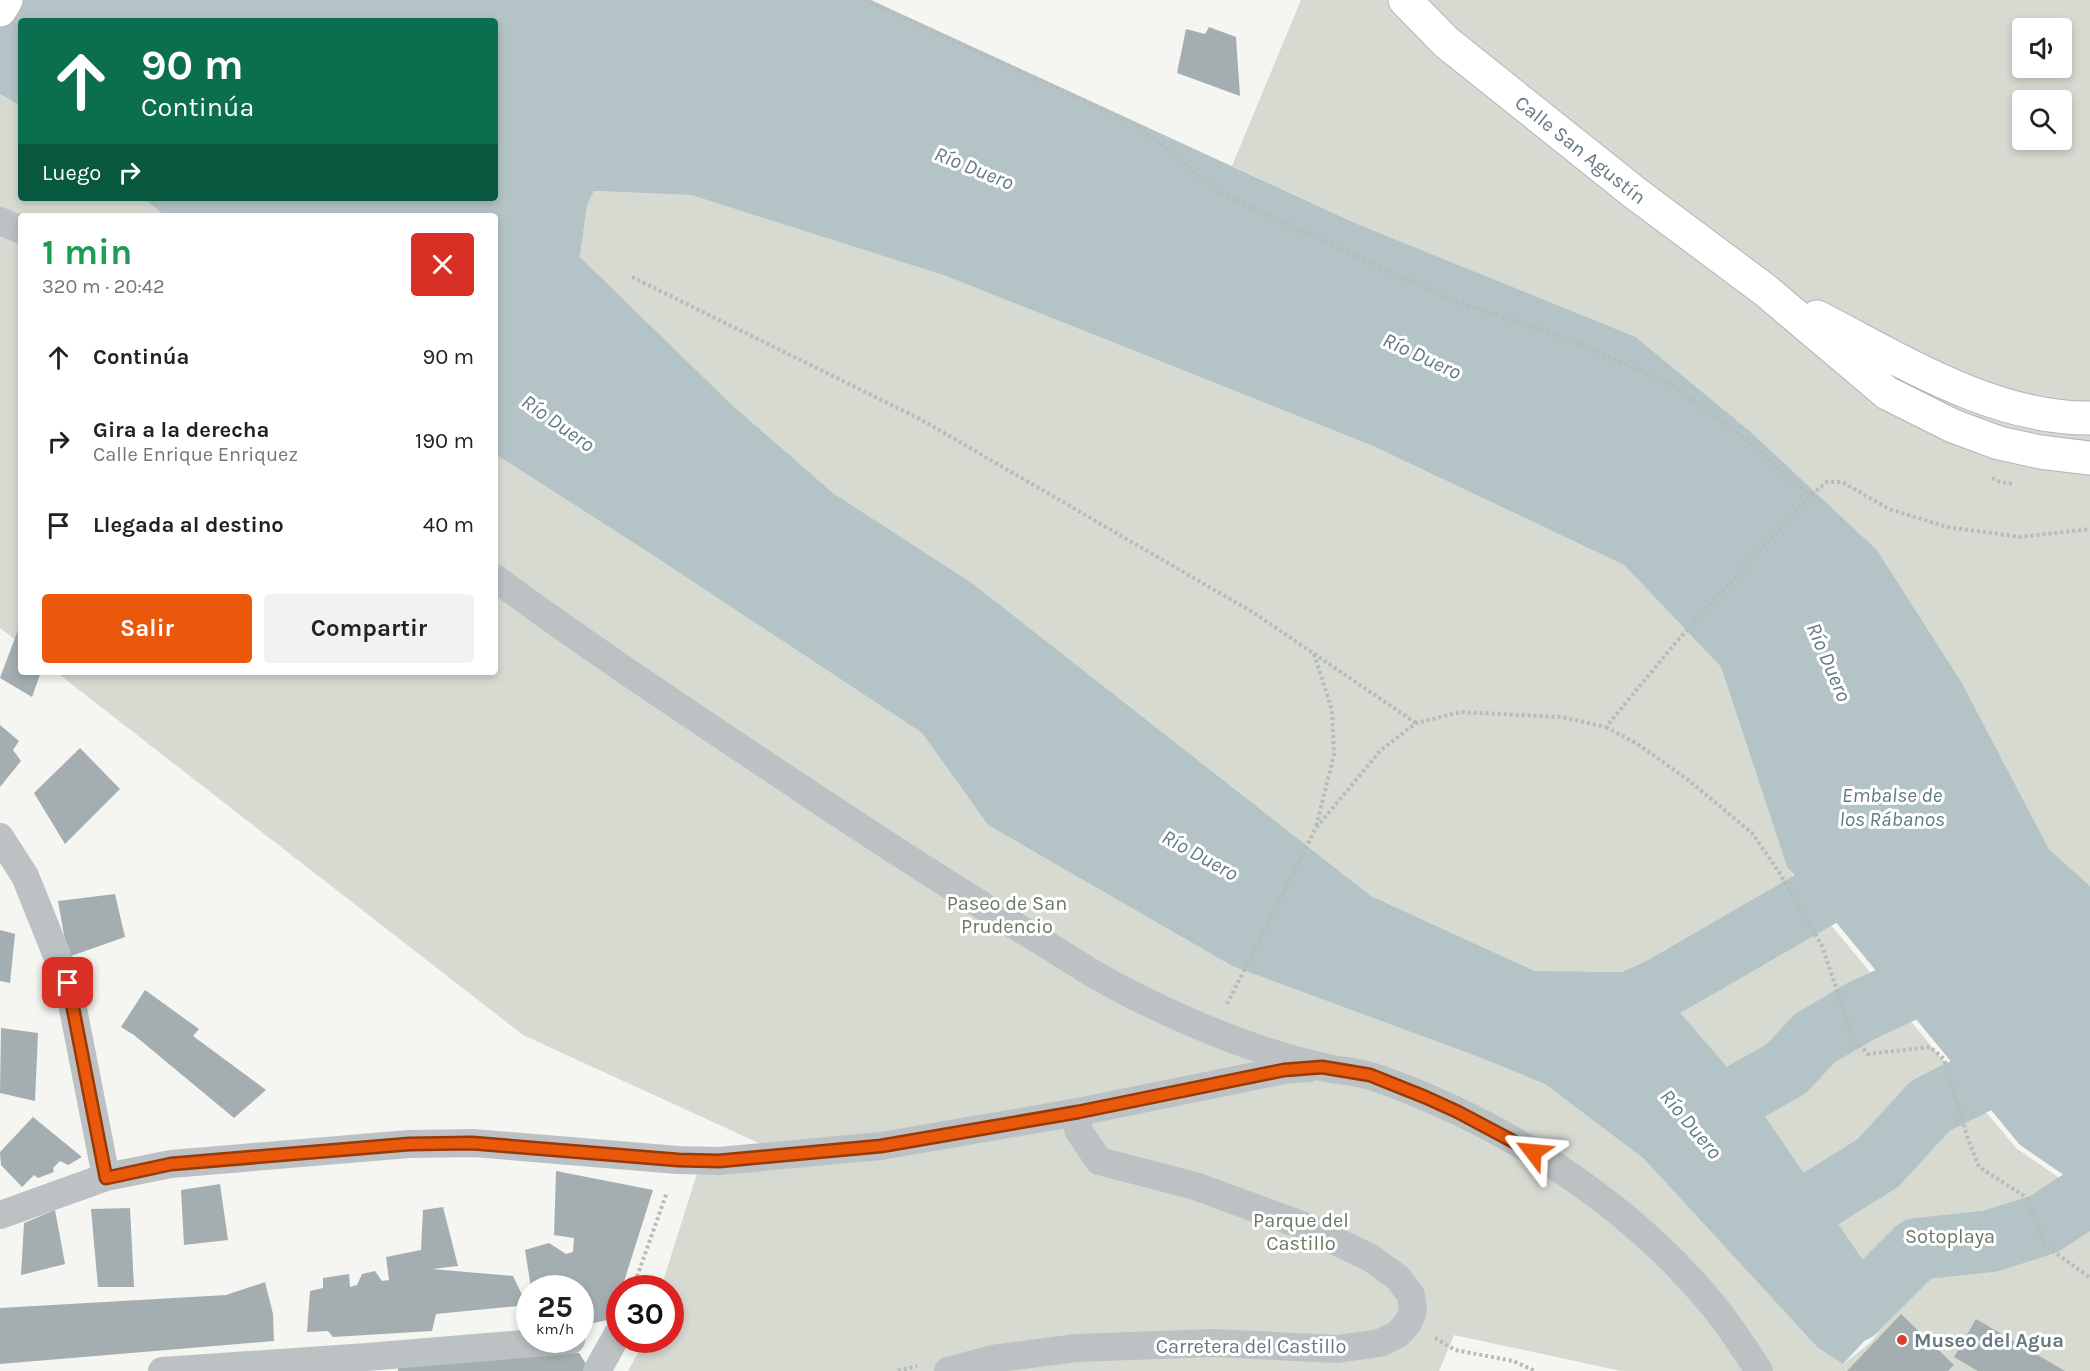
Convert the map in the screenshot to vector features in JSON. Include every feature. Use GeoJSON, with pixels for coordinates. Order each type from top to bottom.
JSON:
{"type":"FeatureCollection","features":[{"type":"Feature","properties":{"kind":"main road"},"geometry":{"type":"LineString","coordinates":[[0,9],[6,0]]}},
{"type":"Feature","properties":{"kind":"main road","name":"Calle San Agustín"},"geometry":{"type":"LineString","coordinates":[[1405,0],[1446,42],[1635,192],[1765,290]]}},
{"type":"Feature","properties":{"kind":"main road"},"geometry":{"type":"LineString","coordinates":[[1765,290],[1961,390],[2029,411],[2090,418]]}},
{"type":"Feature","properties":{"kind":"main road"},"geometry":{"type":"LineString","coordinates":[[1765,290],[1887,393],[1953,426],[1999,443],[2040,453],[2090,458]]}},
{"type":"Feature","properties":{"kind":"street"},"geometry":{"type":"LineString","coordinates":[[0,221],[18,229]]}},
{"type":"Feature","properties":{"kind":"street"},"geometry":{"type":"LineString","coordinates":[[498,580],[705,726],[968,897],[1113,984],[1186,1022],[1322,1067],[1370,1075],[1425,1097],[1493,1130],[1552,1163],[1611,1207],[1686,1275],[1714,1306],[1759,1371]]}},
{"type":"Feature","properties":{"kind":"street"},"geometry":{"type":"LineString","coordinates":[[0,837],[26,876],[68,983],[106,1178]]}},
{"type":"Feature","properties":{"kind":"street"},"geometry":{"type":"LineString","coordinates":[[0,1215],[106,1178],[171,1164],[409,1144],[472,1143],[678,1160],[719,1161],[881,1146],[1078,1112],[1284,1070],[1322,1067]]}},
{"type":"Feature","properties":{"kind":"street"},"geometry":{"type":"LineString","coordinates":[[1078,1112],[1078,1130],[1099,1161],[1195,1186],[1304,1226],[1371,1258],[1398,1278],[1411,1295],[1413,1311],[1408,1323]]}},
{"type":"Feature","properties":{"kind":"street","name":"Carretera del Castillo"},"geometry":{"type":"LineString","coordinates":[[948,1371],[992,1359],[1076,1348],[1214,1342],[1337,1348],[1380,1343],[1398,1334],[1408,1323]]}},
{"type":"Feature","properties":{"kind":"street"},"geometry":{"type":"LineString","coordinates":[[594,1337],[617,1335],[597,1371]]}},
{"type":"Feature","properties":{"kind":"street"},"geometry":{"type":"LineString","coordinates":[[162,1371],[368,1364],[516,1347]]}},
{"type":"Feature","properties":{"kind":"path"},"geometry":{"type":"LineString","coordinates":[[865,0],[1139,126],[1220,193],[1449,299],[1578,343],[1672,385],[1742,436],[1810,496]]}},
{"type":"Feature","properties":{"kind":"path"},"geometry":{"type":"LineString","coordinates":[[632,277],[920,419],[1244,607],[1416,723]]}},
{"type":"Feature","properties":{"kind":"path"},"geometry":{"type":"LineString","coordinates":[[1606,727],[1677,641],[1810,496],[1827,482],[1842,482],[1889,509],[1947,528],[2021,537],[2090,529]]}},
{"type":"Feature","properties":{"kind":"path"},"geometry":{"type":"LineString","coordinates":[[1314,653],[1332,710],[1334,755],[1316,828]]}},
{"type":"Feature","properties":{"kind":"path"},"geometry":{"type":"LineString","coordinates":[[1230,998],[1316,828],[1380,750],[1416,723],[1461,712],[1562,717],[1606,727],[1639,745],[1687,779],[1752,833],[1779,872],[1822,946],[1854,1041],[1868,1054],[1930,1047],[1944,1059],[1979,1167],[2026,1197],[2045,1245],[2090,1278]]}},
{"type":"Feature","properties":{"kind":"path"},"geometry":{"type":"LineString","coordinates":[[638,1275],[678,1160]]}},
{"type":"Feature","properties":{"kind":"path"},"geometry":{"type":"LineString","coordinates":[[1408,1323],[1455,1350],[1513,1361],[1535,1371]]}},
{"type":"Feature","properties":{"kind":"path"},"geometry":{"type":"LineString","coordinates":[[898,1371],[920,1365]]}},
{"type":"Feature","properties":{"kind":"green space"},"geometry":{"type":"Polygon","coordinates":[[[1301,0],[2090,0],[2090,886],[2049,849],[1962,683],[1877,550],[1752,433],[1636,337],[1355,223],[1232,166],[1301,0]]]}},
{"type":"Feature","properties":{"kind":"green space"},"geometry":{"type":"Polygon","coordinates":[[[0,94],[18,104],[18,201],[147,201],[161,213],[18,213],[18,642],[0,628],[0,94]]]}},
{"type":"Feature","properties":{"kind":"green space"},"geometry":{"type":"Polygon","coordinates":[[[594,191],[691,195],[946,276],[1373,446],[1624,565],[1721,667],[1787,867],[1821,913],[2016,1148],[2090,1199],[2090,1371],[1621,1371],[1454,1335],[1439,1371],[628,1371],[638,1353],[684,1353],[684,1275],[665,1275],[698,1170],[798,1161],[523,1035],[60,675],[498,675],[498,456],[922,733],[988,825],[1232,966],[1476,1056],[1545,1084],[1644,1159],[1818,1348],[1843,1364],[1870,1343],[1897,1310],[1748,1091],[1645,972],[1535,971],[1371,896],[972,583],[833,493],[731,404],[580,257],[587,205],[594,191]]]}},
{"type":"Feature","properties":{"kind":"water","name":"Embalse de los Rábanos"},"geometry":{"type":"Polygon","coordinates":[[[0,0],[871,0],[1355,223],[1636,337],[1752,433],[1877,550],[1962,683],[2049,849],[2090,886],[2090,1193],[2020,1145],[1825,909],[1787,867],[1721,667],[1624,565],[1373,446],[946,276],[691,195],[594,191],[587,205],[580,257],[731,404],[833,493],[972,583],[1371,896],[1535,971],[1645,972],[1748,1091],[1880,1285],[1893,1310],[1843,1364],[1818,1348],[1644,1159],[1545,1084],[1476,1056],[1232,966],[988,825],[922,733],[498,456],[498,213],[161,213],[147,201],[498,201],[498,18],[18,18],[18,104],[0,94],[0,0]]]}},
{"type":"Feature","properties":{"kind":"building"},"geometry":{"type":"Polygon","coordinates":[[[1209,27],[1236,37],[1240,96],[1177,73],[1186,29],[1205,34],[1209,27]]]}},
{"type":"Feature","properties":{"kind":"building"},"geometry":{"type":"Polygon","coordinates":[[[18,630],[18,675],[40,675],[32,697],[0,678],[18,630]]]}},
{"type":"Feature","properties":{"kind":"building"},"geometry":{"type":"Polygon","coordinates":[[[0,725],[19,741],[13,750],[21,761],[0,787],[0,725]]]}},
{"type":"Feature","properties":{"kind":"building"},"geometry":{"type":"Polygon","coordinates":[[[80,748],[120,789],[65,844],[34,793],[80,748]]]}},
{"type":"Feature","properties":{"kind":"building"},"geometry":{"type":"Polygon","coordinates":[[[115,894],[125,937],[68,957],[58,901],[115,894]]]}},
{"type":"Feature","properties":{"kind":"building"},"geometry":{"type":"Polygon","coordinates":[[[0,930],[15,934],[10,983],[0,981],[0,930]]]}},
{"type":"Feature","properties":{"kind":"building"},"geometry":{"type":"Polygon","coordinates":[[[145,990],[199,1029],[193,1036],[266,1090],[234,1118],[134,1035],[121,1027],[145,990]]]}},
{"type":"Feature","properties":{"kind":"building"},"geometry":{"type":"Polygon","coordinates":[[[1,1028],[38,1033],[35,1101],[0,1093],[1,1028]]]}},
{"type":"Feature","properties":{"kind":"building"},"geometry":{"type":"Polygon","coordinates":[[[33,1117],[82,1157],[68,1165],[60,1161],[53,1168],[54,1172],[38,1178],[34,1175],[22,1187],[1,1165],[0,1152],[33,1117]]]}},
{"type":"Feature","properties":{"kind":"building"},"geometry":{"type":"Polygon","coordinates":[[[556,1171],[653,1190],[626,1275],[606,1275],[606,1320],[594,1323],[594,1275],[529,1275],[525,1250],[549,1243],[566,1254],[573,1252],[574,1238],[554,1235],[556,1171]]]}},
{"type":"Feature","properties":{"kind":"building"},"geometry":{"type":"Polygon","coordinates":[[[220,1184],[228,1240],[184,1245],[181,1190],[220,1184]]]}},
{"type":"Feature","properties":{"kind":"building"},"geometry":{"type":"Polygon","coordinates":[[[443,1207],[458,1266],[432,1269],[513,1276],[516,1282],[516,1306],[436,1314],[432,1331],[333,1337],[328,1331],[307,1332],[310,1291],[323,1288],[323,1278],[349,1274],[350,1287],[357,1285],[362,1274],[375,1271],[382,1281],[389,1280],[386,1257],[421,1250],[423,1210],[443,1207]]]}},
{"type":"Feature","properties":{"kind":"building"},"geometry":{"type":"Polygon","coordinates":[[[130,1208],[134,1287],[98,1287],[91,1209],[130,1208]]]}},
{"type":"Feature","properties":{"kind":"building"},"geometry":{"type":"Polygon","coordinates":[[[55,1210],[65,1264],[21,1275],[24,1223],[55,1210]]]}},
{"type":"Feature","properties":{"kind":"building"},"geometry":{"type":"Polygon","coordinates":[[[265,1282],[273,1314],[274,1341],[0,1364],[0,1308],[226,1295],[265,1282]]]}},
{"type":"Feature","properties":{"kind":"building","name":"Museo del Agua"},"geometry":{"type":"Polygon","coordinates":[[[1901,1314],[1954,1365],[1948,1371],[1847,1371],[1901,1314]]]}},
{"type":"Feature","properties":{"kind":"building"},"geometry":{"type":"Polygon","coordinates":[[[1976,1319],[2065,1371],[1978,1371],[1954,1357],[1976,1319]]]}},
{"type":"Feature","properties":{"kind":"building"},"geometry":{"type":"Polygon","coordinates":[[[579,1353],[586,1364],[584,1371],[398,1371],[398,1365],[579,1353]]]}},
{"type":"Feature","properties":{"kind":"waterway"},"geometry":{"type":"LineString","coordinates":[[1600,1016],[1660,989],[1888,857]]}},
{"type":"Feature","properties":{"kind":"waterway","name":"Río Duero"},"geometry":{"type":"LineString","coordinates":[[1690,1123],[1786,1069],[1815,1038],[1861,1011],[1928,980],[1971,956]]}},
{"type":"Feature","properties":{"kind":"waterway"},"geometry":{"type":"LineString","coordinates":[[1777,1226],[1878,1163],[1930,1106],[2046,1048]]}},
{"type":"Feature","properties":{"kind":"waterway"},"geometry":{"type":"LineString","coordinates":[[1855,1311],[1917,1249],[1991,1241],[2044,1224],[2090,1194]]}},
{"type":"Feature","properties":{"kind":"place","name":"Museo del Agua"},"geometry":{"type":"Point","coordinates":[1902,1340]}},
{"type":"Feature","properties":{"kind":"route"},"geometry":{"type":"LineString","coordinates":[[68,983],[106,1178],[171,1164],[409,1144],[472,1143],[678,1160],[719,1161],[881,1146],[1078,1112],[1284,1070],[1322,1067],[1370,1075],[1425,1097],[1533,1152]]}},
{"type":"Feature","properties":{"kind":"park label","name":"Paseo de San Prudencio"},"geometry":{"type":"Point","coordinates":[1007,914]}},
{"type":"Feature","properties":{"kind":"park label","name":"Parque del Castillo"},"geometry":{"type":"Point","coordinates":[1301,1232]}},
{"type":"Feature","properties":{"kind":"park label","name":"Sotoplaya"},"geometry":{"type":"Point","coordinates":[1950,1236]}}]}
